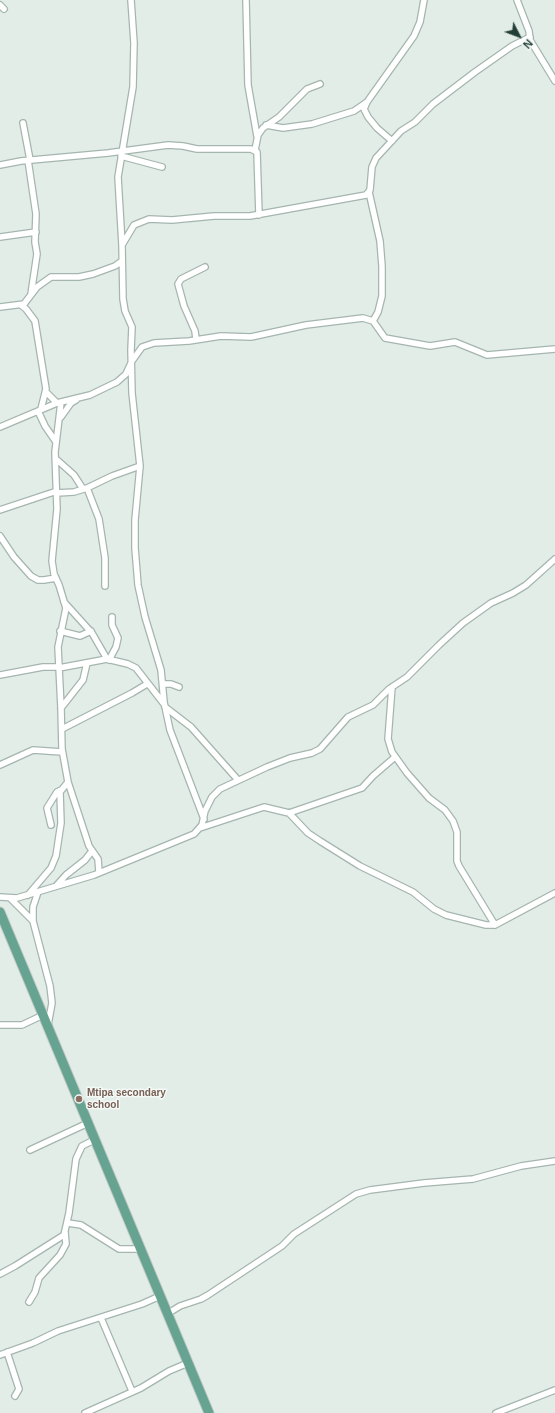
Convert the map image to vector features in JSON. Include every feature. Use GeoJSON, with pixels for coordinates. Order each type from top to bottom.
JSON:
{"type":"FeatureCollection","features":[{"type":"Feature","properties":{"kind":"main road"},"geometry":{"type":"LineString","coordinates":[[0,915],[209,1413]]}},
{"type":"Feature","properties":{"kind":"street"},"geometry":{"type":"LineString","coordinates":[[131,0],[134,43],[133,87],[118,177],[124,306],[132,327],[132,393],[140,466],[135,520],[138,585],[145,617],[161,670],[164,705],[177,751],[204,819]]}},
{"type":"Feature","properties":{"kind":"street"},"geometry":{"type":"LineString","coordinates":[[246,0],[248,85],[257,136],[255,150],[258,158],[259,215]]}},
{"type":"Feature","properties":{"kind":"street"},"geometry":{"type":"LineString","coordinates":[[392,141],[368,117],[364,109],[367,102],[414,36],[420,22],[424,0]]}},
{"type":"Feature","properties":{"kind":"street"},"geometry":{"type":"LineString","coordinates":[[518,0],[530,37],[540,59],[555,81]]}},
{"type":"Feature","properties":{"kind":"street"},"geometry":{"type":"LineString","coordinates":[[373,321],[378,312],[382,296],[380,240],[369,192],[374,162],[383,149],[401,131],[415,122],[433,104],[510,48],[530,37]]}},
{"type":"Feature","properties":{"kind":"street"},"geometry":{"type":"LineString","coordinates":[[257,136],[266,125],[279,117],[307,89],[320,84]]}},
{"type":"Feature","properties":{"kind":"street"},"geometry":{"type":"LineString","coordinates":[[266,125],[283,128],[312,124],[354,111],[367,102]]}},
{"type":"Feature","properties":{"kind":"street"},"geometry":{"type":"LineString","coordinates":[[24,123],[36,214],[38,254],[31,295]]}},
{"type":"Feature","properties":{"kind":"street"},"geometry":{"type":"LineString","coordinates":[[0,165],[29,160],[122,153],[174,145],[197,149],[247,148],[255,150]]}},
{"type":"Feature","properties":{"kind":"street"},"geometry":{"type":"LineString","coordinates":[[122,153],[162,167]]}},
{"type":"Feature","properties":{"kind":"street"},"geometry":{"type":"LineString","coordinates":[[122,245],[134,225],[149,219],[259,215],[342,199],[359,198],[369,192]]}},
{"type":"Feature","properties":{"kind":"street"},"geometry":{"type":"LineString","coordinates":[[0,237],[36,232]]}},
{"type":"Feature","properties":{"kind":"street"},"geometry":{"type":"LineString","coordinates":[[0,307],[21,305],[26,302],[43,282],[51,277],[79,277],[93,274],[115,266],[122,261]]}},
{"type":"Feature","properties":{"kind":"street"},"geometry":{"type":"LineString","coordinates":[[196,339],[195,331],[184,306],[178,284],[188,275],[205,267]]}},
{"type":"Feature","properties":{"kind":"street"},"geometry":{"type":"LineString","coordinates":[[21,305],[35,321],[46,392],[39,410],[45,426],[56,442]]}},
{"type":"Feature","properties":{"kind":"street"},"geometry":{"type":"LineString","coordinates":[[59,419],[71,403],[117,382],[126,374],[132,361],[142,347],[148,344],[221,336],[251,337],[329,322],[349,321],[363,318],[373,321],[385,338],[430,346],[455,342],[487,355],[555,349]]}},
{"type":"Feature","properties":{"kind":"street"},"geometry":{"type":"LineString","coordinates":[[46,392],[59,403],[59,419],[56,442],[57,492],[52,561],[64,602],[65,616],[60,632],[58,647],[62,752],[68,782],[89,846],[98,859],[99,872]]}},
{"type":"Feature","properties":{"kind":"street"},"geometry":{"type":"LineString","coordinates":[[0,427],[39,410],[59,403],[82,398]]}},
{"type":"Feature","properties":{"kind":"street"},"geometry":{"type":"LineString","coordinates":[[56,459],[85,488],[99,519],[105,558],[105,586]]}},
{"type":"Feature","properties":{"kind":"street"},"geometry":{"type":"LineString","coordinates":[[0,510],[57,492],[74,492],[140,466]]}},
{"type":"Feature","properties":{"kind":"street"},"geometry":{"type":"LineString","coordinates":[[0,536],[14,558],[32,576],[38,580],[56,578]]}},
{"type":"Feature","properties":{"kind":"street"},"geometry":{"type":"LineString","coordinates":[[0,897],[17,898],[57,886],[99,872],[194,834],[200,828],[212,797],[220,789],[290,758],[312,753],[320,749],[342,722],[348,717],[373,706],[392,687],[407,677],[439,645],[463,624],[492,603],[506,597],[526,585],[555,559]]}},
{"type":"Feature","properties":{"kind":"street"},"geometry":{"type":"LineString","coordinates":[[64,602],[90,631],[108,659]]}},
{"type":"Feature","properties":{"kind":"street"},"geometry":{"type":"LineString","coordinates":[[108,659],[116,647],[118,638],[112,625],[112,617]]}},
{"type":"Feature","properties":{"kind":"street"},"geometry":{"type":"LineString","coordinates":[[60,632],[80,636],[90,631]]}},
{"type":"Feature","properties":{"kind":"street"},"geometry":{"type":"LineString","coordinates":[[0,675],[43,667],[59,668],[108,659],[133,666],[164,705],[191,727],[238,780]]}},
{"type":"Feature","properties":{"kind":"street"},"geometry":{"type":"LineString","coordinates":[[61,708],[83,680],[88,663]]}},
{"type":"Feature","properties":{"kind":"street"},"geometry":{"type":"LineString","coordinates":[[62,729],[147,684]]}},
{"type":"Feature","properties":{"kind":"street"},"geometry":{"type":"LineString","coordinates":[[163,684],[171,684],[179,687]]}},
{"type":"Feature","properties":{"kind":"street"},"geometry":{"type":"LineString","coordinates":[[392,687],[388,739],[395,757],[407,773],[430,798],[445,810],[452,821],[457,832],[457,861],[459,866],[495,925]]}},
{"type":"Feature","properties":{"kind":"street"},"geometry":{"type":"LineString","coordinates":[[0,765],[33,750],[62,752]]}},
{"type":"Feature","properties":{"kind":"street"},"geometry":{"type":"LineString","coordinates":[[200,828],[257,808],[264,807],[289,813],[362,788],[373,776],[395,757]]}},
{"type":"Feature","properties":{"kind":"street"},"geometry":{"type":"LineString","coordinates":[[51,825],[47,808],[57,792],[61,790],[68,782]]}},
{"type":"Feature","properties":{"kind":"street"},"geometry":{"type":"LineString","coordinates":[[28,895],[48,873],[56,856],[61,823],[61,790]]}},
{"type":"Feature","properties":{"kind":"street"},"geometry":{"type":"LineString","coordinates":[[289,813],[308,833],[320,841],[360,866],[413,892],[434,909],[446,915],[486,925],[495,925],[555,893]]}},
{"type":"Feature","properties":{"kind":"street"},"geometry":{"type":"LineString","coordinates":[[57,886],[66,876],[85,860],[92,851]]}},
{"type":"Feature","properties":{"kind":"street"},"geometry":{"type":"LineString","coordinates":[[38,892],[33,907],[33,920],[50,986],[52,1003],[48,1028]]}},
{"type":"Feature","properties":{"kind":"street"},"geometry":{"type":"LineString","coordinates":[[10,898],[33,920]]}},
{"type":"Feature","properties":{"kind":"street"},"geometry":{"type":"LineString","coordinates":[[0,1025],[22,1026],[43,1015]]}},
{"type":"Feature","properties":{"kind":"street"},"geometry":{"type":"LineString","coordinates":[[30,1150],[88,1123]]}},
{"type":"Feature","properties":{"kind":"street"},"geometry":{"type":"LineString","coordinates":[[29,1302],[37,1288],[39,1278],[60,1254],[66,1244],[65,1232],[68,1223],[76,1159],[82,1146],[92,1141],[96,1143]]}},
{"type":"Feature","properties":{"kind":"street"},"geometry":{"type":"LineString","coordinates":[[168,1314],[180,1306],[208,1295],[282,1246],[292,1236],[356,1194],[370,1190],[424,1183],[473,1179],[521,1166],[555,1161]]}},
{"type":"Feature","properties":{"kind":"street"},"geometry":{"type":"LineString","coordinates":[[68,1223],[81,1225],[119,1249],[140,1249]]}},
{"type":"Feature","properties":{"kind":"street"},"geometry":{"type":"LineString","coordinates":[[0,1274],[57,1240],[65,1232]]}},
{"type":"Feature","properties":{"kind":"street"},"geometry":{"type":"LineString","coordinates":[[0,1355],[33,1343],[58,1331],[142,1304],[160,1296]]}},
{"type":"Feature","properties":{"kind":"street"},"geometry":{"type":"LineString","coordinates":[[101,1318],[132,1391]]}},
{"type":"Feature","properties":{"kind":"street"},"geometry":{"type":"LineString","coordinates":[[7,1352],[19,1389],[15,1396]]}},
{"type":"Feature","properties":{"kind":"street"},"geometry":{"type":"LineString","coordinates":[[85,1413],[188,1363]]}},
{"type":"Feature","properties":{"kind":"street"},"geometry":{"type":"LineString","coordinates":[[496,1413],[555,1390]]}},
{"type":"Feature","properties":{"kind":"place","name":"Mtipa secondary school"},"geometry":{"type":"Point","coordinates":[79,1099]}}]}
